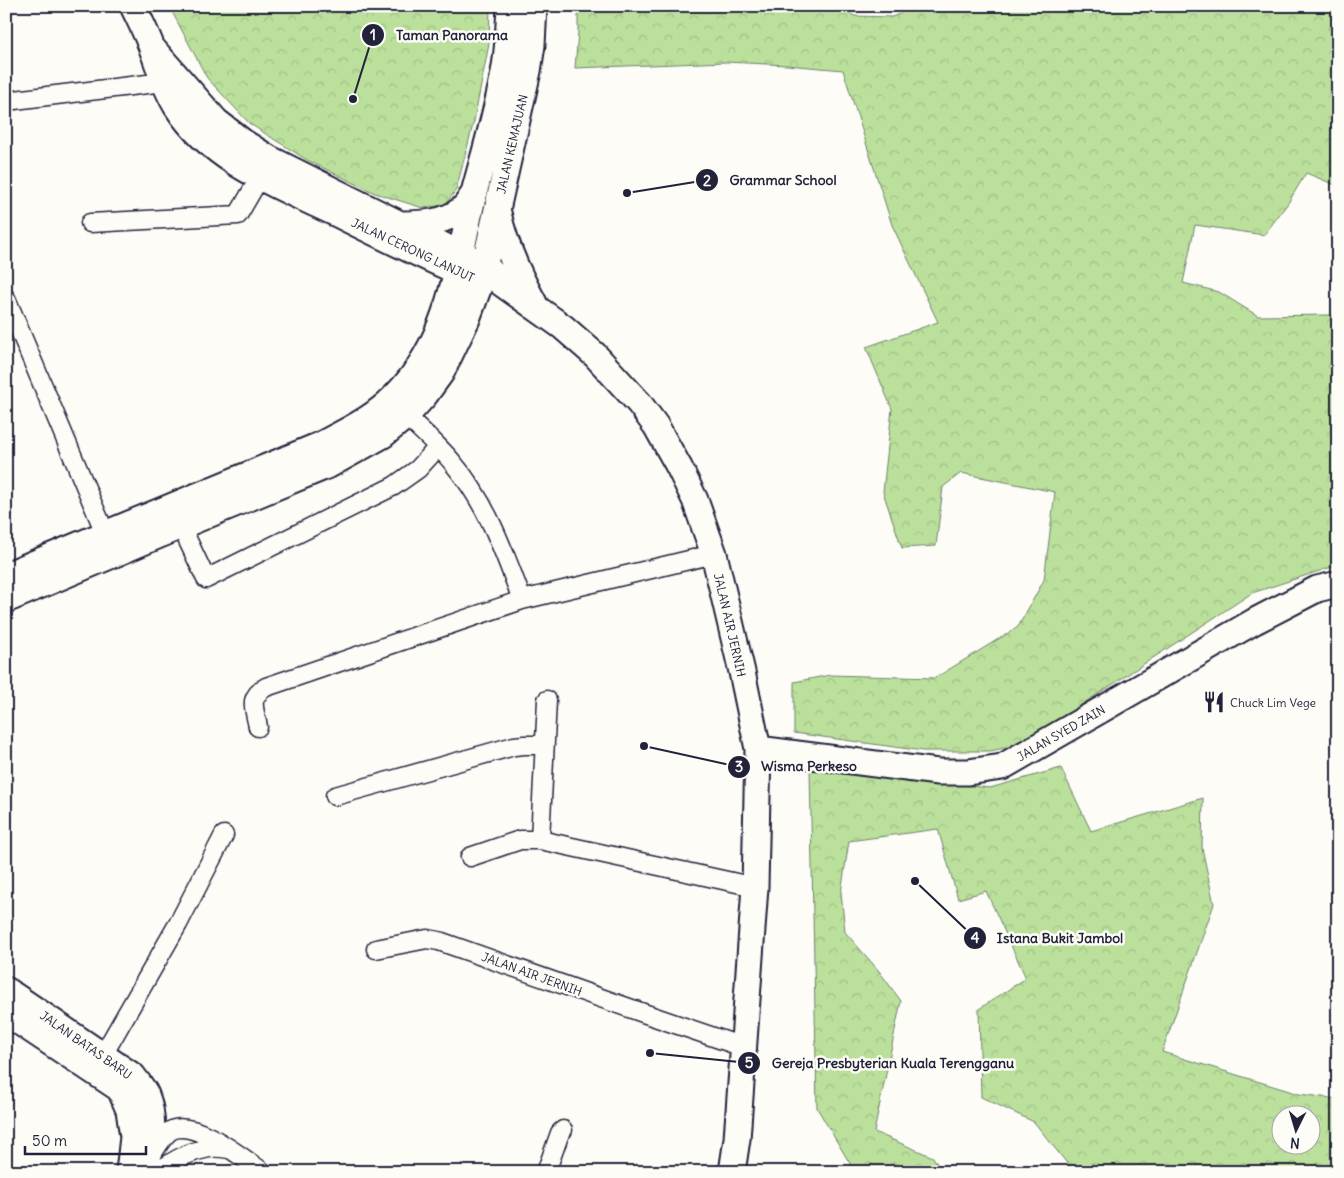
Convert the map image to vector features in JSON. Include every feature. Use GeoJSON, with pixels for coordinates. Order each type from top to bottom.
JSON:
{"type":"FeatureCollection","features":[{"type":"Feature","properties":{"kind":"street","name":"JALAN CERONG LANJUT"},"geometry":{"type":"LineString","coordinates":[[133,6],[153,49],[164,82],[177,107],[199,134],[230,159],[260,176],[426,258],[459,263]]}},
{"type":"Feature","properties":{"kind":"street","name":"JALAN KEMAJUAN"},"geometry":{"type":"LineString","coordinates":[[6,575],[320,445],[358,425],[388,403],[422,362],[438,333],[447,307],[494,120],[505,67],[510,6]]}},
{"type":"Feature","properties":{"kind":"street","name":"JALAN KEMAJUAN"},"geometry":{"type":"LineString","coordinates":[[6,600],[329,465],[383,435],[406,416],[425,396],[441,373],[489,276],[497,208],[528,71],[532,45],[534,6]]}},
{"type":"Feature","properties":{"kind":"street","name":"JALAN CERONG LANJUT"},"geometry":{"type":"LineString","coordinates":[[153,49],[216,121],[243,142],[270,159],[400,224],[459,263],[489,276]]}},
{"type":"Feature","properties":{"kind":"street"},"geometry":{"type":"LineString","coordinates":[[6,101],[164,82]]}},
{"type":"Feature","properties":{"kind":"street"},"geometry":{"type":"LineString","coordinates":[[90,223],[238,215],[260,176]]}},
{"type":"Feature","properties":{"kind":"street"},"geometry":{"type":"LineString","coordinates":[[400,224],[424,224],[453,215],[464,207],[475,192]]}},
{"type":"Feature","properties":{"kind":"street"},"geometry":{"type":"LineString","coordinates":[[497,208],[510,256],[536,307]]}},
{"type":"Feature","properties":{"kind":"street"},"geometry":{"type":"LineString","coordinates":[[426,258],[439,282],[447,307]]}},
{"type":"Feature","properties":{"kind":"street","name":"JALAN AIR JERNIH"},"geometry":{"type":"LineString","coordinates":[[489,276],[536,307],[595,355],[639,403],[656,426],[680,467],[695,500],[714,554],[758,749],[755,887],[737,1139],[732,1172]]}},
{"type":"Feature","properties":{"kind":"street"},"geometry":{"type":"LineString","coordinates":[[6,298],[105,533]]}},
{"type":"Feature","properties":{"kind":"street"},"geometry":{"type":"LineString","coordinates":[[406,416],[453,463],[474,492],[501,542],[522,600]]}},
{"type":"Feature","properties":{"kind":"street"},"geometry":{"type":"LineString","coordinates":[[181,526],[206,580],[394,486],[418,469],[438,447]]}},
{"type":"Feature","properties":{"kind":"street"},"geometry":{"type":"LineString","coordinates":[[258,727],[253,701],[256,693],[266,687],[522,600],[714,554]]}},
{"type":"Feature","properties":{"kind":"street","name":"JALAN SYED ZAIN"},"geometry":{"type":"LineString","coordinates":[[758,749],[938,772],[968,772],[1002,767],[1255,622],[1317,589],[1338,584]]}},
{"type":"Feature","properties":{"kind":"street"},"geometry":{"type":"LineString","coordinates":[[540,840],[548,700]]}},
{"type":"Feature","properties":{"kind":"street"},"geometry":{"type":"LineString","coordinates":[[335,796],[514,746],[524,744],[545,745]]}},
{"type":"Feature","properties":{"kind":"street"},"geometry":{"type":"LineString","coordinates":[[103,1055],[178,924],[224,835]]}},
{"type":"Feature","properties":{"kind":"street"},"geometry":{"type":"LineString","coordinates":[[470,857],[520,840],[540,840],[755,887]]}},
{"type":"Feature","properties":{"kind":"street","name":"JALAN AIR JERNIH"},"geometry":{"type":"LineString","coordinates":[[376,949],[426,939],[439,941],[743,1046]]}},
{"type":"Feature","properties":{"kind":"street","name":"JALAN BATAS BARU"},"geometry":{"type":"LineString","coordinates":[[6,990],[133,1076],[145,1094],[152,1113],[152,1127],[145,1169]]}},
{"type":"Feature","properties":{"kind":"street","name":"JALAN BATAS BARU"},"geometry":{"type":"LineString","coordinates":[[6,1012],[120,1089],[129,1110],[133,1137],[145,1169]]}},
{"type":"Feature","properties":{"kind":"street"},"geometry":{"type":"LineString","coordinates":[[145,1169],[170,1131],[188,1128],[230,1148],[263,1172]]}},
{"type":"Feature","properties":{"kind":"street"},"geometry":{"type":"LineString","coordinates":[[546,1172],[560,1133],[563,1130]]}},
{"type":"Feature","properties":{"kind":"street"},"geometry":{"type":"LineString","coordinates":[[145,1169],[168,1165],[209,1148],[230,1148]]}},
{"type":"Feature","properties":{"kind":"green space"},"geometry":{"type":"Polygon","coordinates":[[[169,6],[490,6],[489,44],[474,121],[456,190],[445,205],[423,208],[375,193],[307,160],[250,124],[207,78],[169,6]]]}},
{"type":"Feature","properties":{"kind":"green space"},"geometry":{"type":"Polygon","coordinates":[[[578,6],[841,6],[854,16],[892,17],[918,6],[1338,6],[1338,186],[1306,173],[1288,203],[1264,235],[1195,225],[1183,283],[1219,292],[1258,316],[1330,315],[1338,318],[1338,565],[1252,593],[1020,745],[990,751],[923,751],[794,733],[794,682],[830,675],[935,678],[1018,627],[1044,580],[1055,492],[961,473],[943,487],[936,546],[902,548],[883,492],[892,409],[866,347],[938,322],[892,225],[843,70],[726,62],[575,68],[578,6]]]}},
{"type":"Feature","properties":{"kind":"green space"},"geometry":{"type":"Polygon","coordinates":[[[1061,768],[1091,831],[1203,798],[1202,848],[1214,904],[1162,1052],[1299,1094],[1338,1099],[1338,1172],[1074,1172],[1034,1122],[981,1097],[979,1009],[1026,978],[986,891],[958,899],[938,829],[849,841],[841,893],[845,932],[879,971],[901,1001],[874,1132],[933,1157],[942,1172],[855,1172],[817,1108],[810,769],[990,788],[1061,768]]]}},
{"type":"Feature","properties":{"kind":"place","name":"Taman Panorama"},"geometry":{"type":"Point","coordinates":[353,99]}},
{"type":"Feature","properties":{"kind":"place","name":"Grammar School"},"geometry":{"type":"Point","coordinates":[627,193]}},
{"type":"Feature","properties":{"kind":"place","name":"Chuck Lim Vege"},"geometry":{"type":"Point","coordinates":[1214,702]}},
{"type":"Feature","properties":{"kind":"place","name":"Wisma Perkeso"},"geometry":{"type":"Point","coordinates":[644,746]}},
{"type":"Feature","properties":{"kind":"place","name":"Istana Bukit Jambol"},"geometry":{"type":"Point","coordinates":[915,881]}},
{"type":"Feature","properties":{"kind":"place","name":"Gereja Presbyterian Kuala Terengganu"},"geometry":{"type":"Point","coordinates":[650,1053]}}]}
